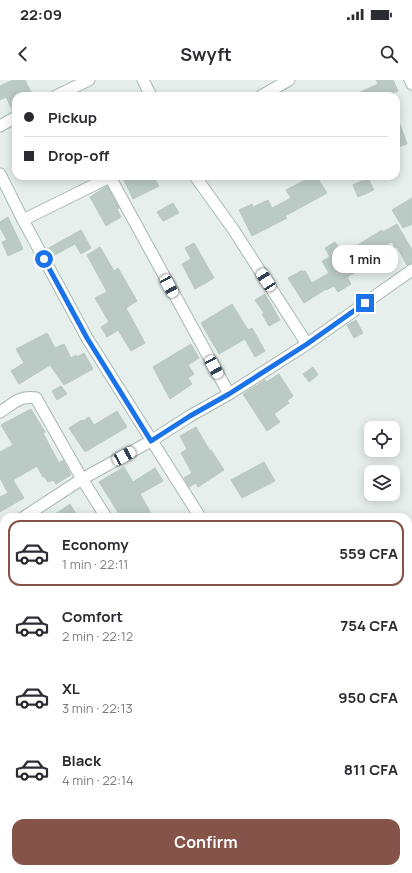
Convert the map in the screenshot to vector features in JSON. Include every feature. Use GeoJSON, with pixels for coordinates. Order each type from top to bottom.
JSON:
{"type":"FeatureCollection","features":[{"type":"Feature","properties":{"kind":"street"},"geometry":{"type":"LineString","coordinates":[[64,92],[89,80]]}},
{"type":"Feature","properties":{"kind":"street"},"geometry":{"type":"LineString","coordinates":[[143,80],[149,92]]}},
{"type":"Feature","properties":{"kind":"street"},"geometry":{"type":"LineString","coordinates":[[268,92],[290,80]]}},
{"type":"Feature","properties":{"kind":"street"},"geometry":{"type":"LineString","coordinates":[[410,80],[412,84]]}},
{"type":"Feature","properties":{"kind":"street"},"geometry":{"type":"LineString","coordinates":[[0,126],[12,119]]}},
{"type":"Feature","properties":{"kind":"street"},"geometry":{"type":"LineString","coordinates":[[0,174],[23,220],[87,338],[197,513]]}},
{"type":"Feature","properties":{"kind":"street"},"geometry":{"type":"LineString","coordinates":[[23,220],[105,180]]}},
{"type":"Feature","properties":{"kind":"street"},"geometry":{"type":"LineString","coordinates":[[113,180],[229,394]]}},
{"type":"Feature","properties":{"kind":"street"},"geometry":{"type":"LineString","coordinates":[[198,180],[233,229],[307,344]]}},
{"type":"Feature","properties":{"kind":"street"},"geometry":{"type":"LineString","coordinates":[[30,513],[82,479],[151,441],[190,416],[229,394],[307,344],[412,270]]}},
{"type":"Feature","properties":{"kind":"street"},"geometry":{"type":"LineString","coordinates":[[1,408],[27,396],[36,398],[82,479],[103,513]]}},
{"type":"Feature","properties":{"kind":"building"},"geometry":{"type":"Polygon","coordinates":[[[13,80],[25,80],[31,92],[12,92],[12,109],[6,97],[0,100],[0,86],[13,80]]]}},
{"type":"Feature","properties":{"kind":"building"},"geometry":{"type":"Polygon","coordinates":[[[376,80],[393,80],[398,91],[361,92],[378,84],[376,80]]]}},
{"type":"Feature","properties":{"kind":"building"},"geometry":{"type":"Polygon","coordinates":[[[400,124],[407,144],[400,146],[400,124]]]}},
{"type":"Feature","properties":{"kind":"building"},"geometry":{"type":"Polygon","coordinates":[[[124,180],[155,180],[159,186],[133,199],[124,180]]]}},
{"type":"Feature","properties":{"kind":"building"},"geometry":{"type":"Polygon","coordinates":[[[305,180],[319,180],[327,193],[285,216],[287,218],[252,236],[239,210],[252,204],[253,207],[268,200],[272,208],[291,198],[286,190],[305,180]]]}},
{"type":"Feature","properties":{"kind":"building"},"geometry":{"type":"Polygon","coordinates":[[[364,180],[369,180],[374,190],[358,197],[353,185],[364,180]]]}},
{"type":"Feature","properties":{"kind":"building"},"geometry":{"type":"Polygon","coordinates":[[[107,186],[119,208],[117,209],[121,217],[106,226],[90,197],[107,186]]]}},
{"type":"Feature","properties":{"kind":"building"},"geometry":{"type":"Polygon","coordinates":[[[412,198],[412,224],[403,228],[392,210],[412,198]]]}},
{"type":"Feature","properties":{"kind":"building"},"geometry":{"type":"Polygon","coordinates":[[[173,203],[179,213],[163,221],[157,212],[173,203]]]}},
{"type":"Feature","properties":{"kind":"building"},"geometry":{"type":"Polygon","coordinates":[[[8,217],[23,249],[8,256],[2,242],[7,240],[0,228],[0,222],[8,217]]]}},
{"type":"Feature","properties":{"kind":"building"},"geometry":{"type":"Polygon","coordinates":[[[397,224],[412,250],[412,263],[407,265],[397,247],[395,248],[392,242],[352,266],[356,272],[347,277],[351,284],[338,292],[334,286],[326,289],[304,303],[288,278],[301,271],[305,271],[312,283],[329,273],[322,261],[330,257],[325,248],[335,242],[343,254],[382,230],[383,232],[397,224]]]}},
{"type":"Feature","properties":{"kind":"building"},"geometry":{"type":"Polygon","coordinates":[[[81,230],[91,248],[81,254],[75,244],[51,257],[47,249],[81,230]]]}},
{"type":"Feature","properties":{"kind":"building"},"geometry":{"type":"Polygon","coordinates":[[[194,243],[214,278],[195,289],[182,264],[191,259],[185,248],[194,243]]]}},
{"type":"Feature","properties":{"kind":"building"},"geometry":{"type":"Polygon","coordinates":[[[100,247],[114,271],[118,268],[137,301],[126,308],[145,343],[131,351],[118,330],[107,337],[101,327],[109,322],[95,298],[107,292],[87,255],[100,247]]]}},
{"type":"Feature","properties":{"kind":"building"},"geometry":{"type":"Polygon","coordinates":[[[265,294],[280,320],[269,326],[262,314],[264,313],[255,300],[265,294]]]}},
{"type":"Feature","properties":{"kind":"building"},"geometry":{"type":"Polygon","coordinates":[[[232,304],[248,330],[252,328],[265,351],[255,357],[245,339],[219,354],[201,323],[232,304]]]}},
{"type":"Feature","properties":{"kind":"building"},"geometry":{"type":"Polygon","coordinates":[[[356,320],[363,333],[354,338],[347,325],[356,320]]]}},
{"type":"Feature","properties":{"kind":"building"},"geometry":{"type":"Polygon","coordinates":[[[47,333],[55,348],[64,344],[71,358],[76,355],[77,357],[84,353],[93,369],[64,385],[50,365],[19,384],[11,371],[24,363],[16,349],[47,333]]]}},
{"type":"Feature","properties":{"kind":"building"},"geometry":{"type":"Polygon","coordinates":[[[191,344],[199,358],[188,365],[194,374],[188,378],[192,384],[170,399],[153,367],[191,344]]]}},
{"type":"Feature","properties":{"kind":"building"},"geometry":{"type":"Polygon","coordinates":[[[313,367],[318,375],[309,382],[303,374],[313,367]]]}},
{"type":"Feature","properties":{"kind":"building"},"geometry":{"type":"Polygon","coordinates":[[[279,374],[293,396],[287,401],[289,403],[274,414],[280,422],[267,431],[243,394],[265,380],[266,382],[279,374]]]}},
{"type":"Feature","properties":{"kind":"building"},"geometry":{"type":"Polygon","coordinates":[[[61,386],[67,394],[57,400],[52,391],[61,386]]]}},
{"type":"Feature","properties":{"kind":"building"},"geometry":{"type":"Polygon","coordinates":[[[31,409],[45,432],[43,433],[59,463],[63,460],[71,475],[56,484],[53,480],[48,482],[45,477],[43,477],[37,466],[13,480],[24,498],[0,512],[0,497],[8,493],[0,478],[0,452],[13,445],[1,425],[31,409]]]}},
{"type":"Feature","properties":{"kind":"building"},"geometry":{"type":"Polygon","coordinates":[[[117,411],[127,427],[85,452],[69,428],[89,417],[94,425],[117,411]]]}},
{"type":"Feature","properties":{"kind":"building"},"geometry":{"type":"Polygon","coordinates":[[[196,427],[210,451],[211,450],[224,470],[198,487],[196,483],[189,487],[184,478],[192,473],[181,453],[187,449],[180,436],[196,427]]]}},
{"type":"Feature","properties":{"kind":"building"},"geometry":{"type":"Polygon","coordinates":[[[264,462],[275,481],[242,498],[231,480],[264,462]]]}},
{"type":"Feature","properties":{"kind":"building"},"geometry":{"type":"Polygon","coordinates":[[[124,467],[133,482],[155,468],[163,481],[140,494],[151,513],[118,513],[99,482],[124,467]]]}},
{"type":"Feature","properties":{"kind":"building"},"geometry":{"type":"Polygon","coordinates":[[[70,504],[76,513],[57,513],[70,504]]]}},
{"type":"Feature","properties":{"kind":"route"},"geometry":{"type":"LineString","coordinates":[[44,259],[87,338],[151,441],[190,416],[229,394],[307,344],[365,303]]}}]}
